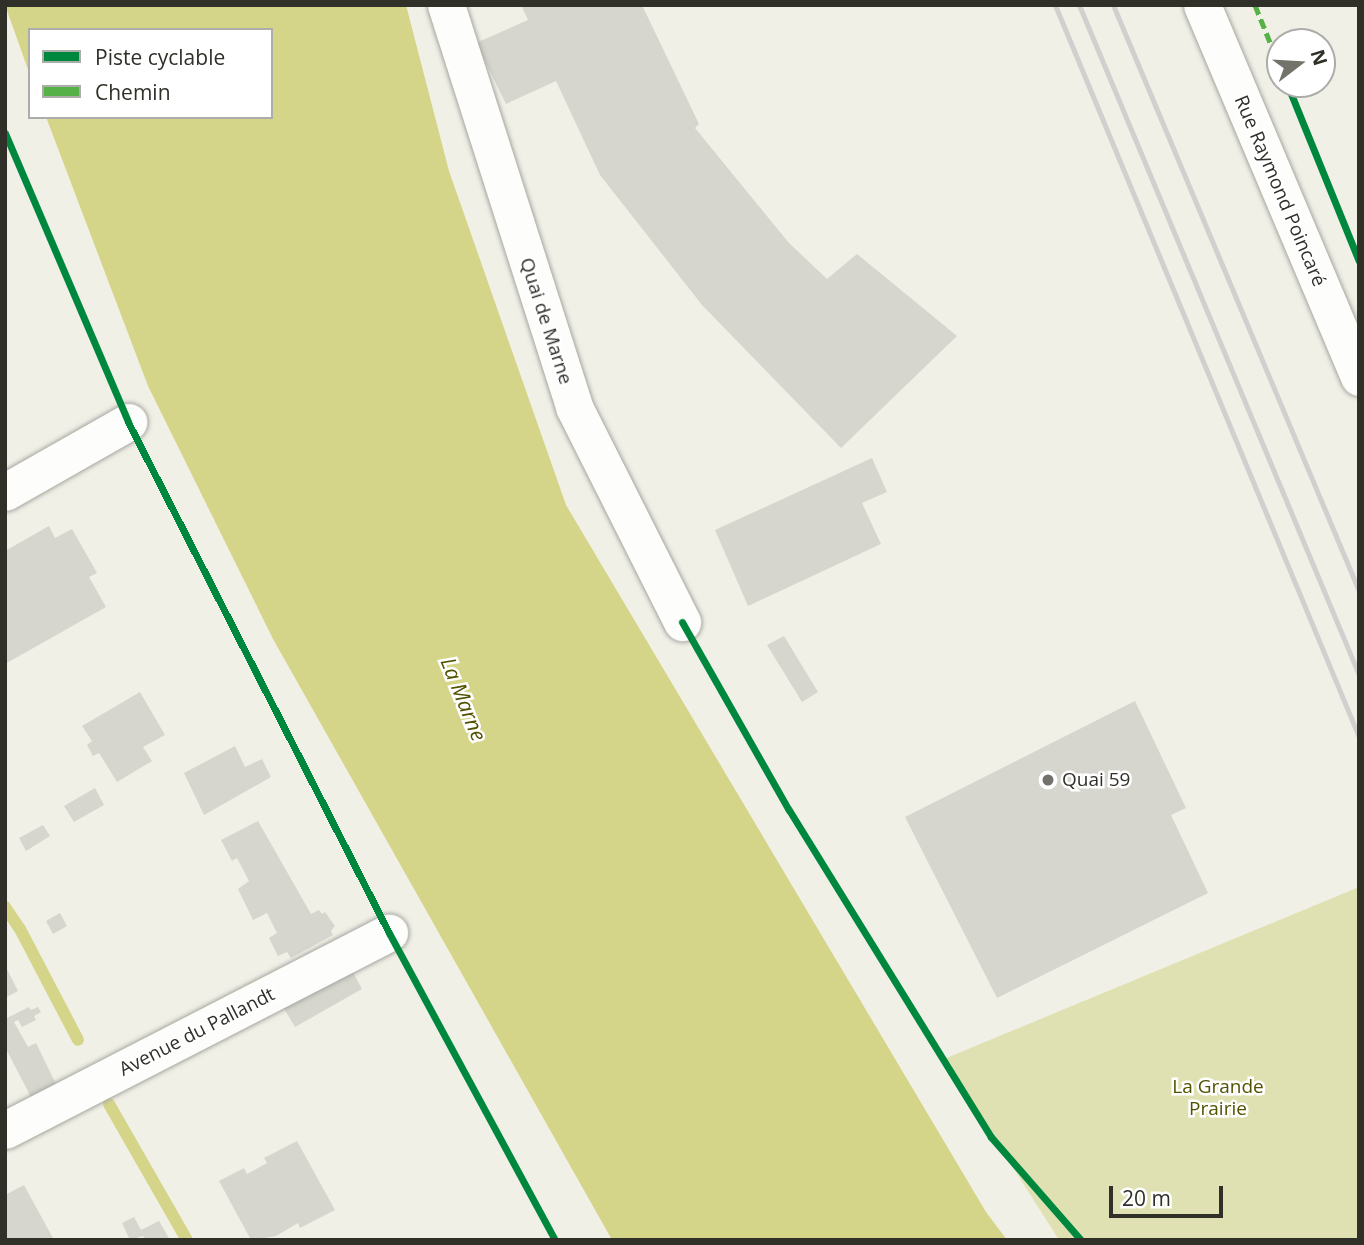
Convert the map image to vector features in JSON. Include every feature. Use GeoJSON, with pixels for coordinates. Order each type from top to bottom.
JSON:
{"type":"FeatureCollection","features":[{"type":"Feature","properties":{"kind":"street","name":"Quai de Marne"},"geometry":{"type":"LineString","coordinates":[[446,5],[574,407],[682,622]]}},
{"type":"Feature","properties":{"kind":"street","name":"Rue Raymond Poincaré"},"geometry":{"type":"LineString","coordinates":[[1202,5],[1359,377]]}},
{"type":"Feature","properties":{"kind":"street"},"geometry":{"type":"LineString","coordinates":[[5,492],[128,422]]}},
{"type":"Feature","properties":{"kind":"street","name":"Avenue du Pallandt"},"geometry":{"type":"LineString","coordinates":[[5,1130],[388,933]]}},
{"type":"Feature","properties":{"kind":"green space","name":"La Grande Prairie"},"geometry":{"type":"Polygon","coordinates":[[[1359,887],[1359,1240],[1059,1240],[944,1059],[1359,887]]]}},
{"type":"Feature","properties":{"kind":"water","name":"La Marne"},"geometry":{"type":"Polygon","coordinates":[[[5,5],[406,5],[449,171],[566,505],[986,1212],[1007,1240],[612,1240],[273,639],[148,386],[47,119],[273,119],[273,28],[28,28],[28,69],[5,5]]]}},
{"type":"Feature","properties":{"kind":"building"},"geometry":{"type":"Polygon","coordinates":[[[521,5],[642,5],[699,124],[695,128],[789,243],[827,279],[857,254],[957,336],[841,448],[702,305],[600,175],[556,81],[506,104],[476,43],[528,20],[521,5]]]}},
{"type":"Feature","properties":{"kind":"building"},"geometry":{"type":"Polygon","coordinates":[[[872,458],[887,492],[862,503],[881,544],[748,606],[715,530],[872,458]]]}},
{"type":"Feature","properties":{"kind":"building"},"geometry":{"type":"Polygon","coordinates":[[[49,526],[55,538],[72,529],[97,573],[89,577],[106,607],[5,664],[5,551],[49,526]]]}},
{"type":"Feature","properties":{"kind":"building"},"geometry":{"type":"Polygon","coordinates":[[[784,636],[818,692],[802,702],[767,645],[784,636]]]}},
{"type":"Feature","properties":{"kind":"building"},"geometry":{"type":"Polygon","coordinates":[[[140,692],[165,735],[143,747],[152,761],[117,782],[99,753],[93,756],[87,745],[92,741],[82,726],[140,692]]]}},
{"type":"Feature","properties":{"kind":"building"},"geometry":{"type":"Polygon","coordinates":[[[1135,701],[1186,808],[1171,815],[1208,893],[997,998],[905,817],[1135,701]]]}},
{"type":"Feature","properties":{"kind":"building"},"geometry":{"type":"Polygon","coordinates":[[[235,746],[245,767],[262,759],[271,777],[204,815],[184,773],[235,746]]]}},
{"type":"Feature","properties":{"kind":"building"},"geometry":{"type":"Polygon","coordinates":[[[95,788],[104,805],[74,822],[64,806],[95,788]]]}},
{"type":"Feature","properties":{"kind":"building"},"geometry":{"type":"Polygon","coordinates":[[[258,821],[311,914],[319,910],[322,914],[325,912],[335,926],[331,931],[333,935],[291,958],[287,952],[278,956],[269,938],[277,933],[267,913],[253,920],[238,889],[249,881],[237,858],[232,861],[221,840],[258,821]]]}},
{"type":"Feature","properties":{"kind":"building"},"geometry":{"type":"Polygon","coordinates":[[[43,825],[50,836],[26,851],[19,838],[43,825]]]}},
{"type":"Feature","properties":{"kind":"building"},"geometry":{"type":"Polygon","coordinates":[[[60,913],[67,926],[53,934],[46,921],[60,913]]]}},
{"type":"Feature","properties":{"kind":"building"},"geometry":{"type":"Polygon","coordinates":[[[348,963],[362,989],[295,1027],[280,1002],[348,963]]]}},
{"type":"Feature","properties":{"kind":"building"},"geometry":{"type":"Polygon","coordinates":[[[5,965],[18,991],[5,998],[5,965]]]}},
{"type":"Feature","properties":{"kind":"building"},"geometry":{"type":"Polygon","coordinates":[[[29,1007],[31,1010],[38,1007],[41,1012],[34,1016],[36,1020],[22,1027],[18,1020],[14,1022],[28,1047],[36,1043],[56,1084],[31,1097],[5,1047],[5,1019],[29,1007]]]}},
{"type":"Feature","properties":{"kind":"building"},"geometry":{"type":"Polygon","coordinates":[[[297,1141],[335,1210],[300,1228],[298,1223],[276,1236],[251,1240],[219,1181],[244,1168],[247,1174],[267,1163],[264,1158],[297,1141]]]}},
{"type":"Feature","properties":{"kind":"building"},"geometry":{"type":"Polygon","coordinates":[[[24,1185],[54,1240],[5,1240],[5,1195],[24,1185]]]}},
{"type":"Feature","properties":{"kind":"building"},"geometry":{"type":"Polygon","coordinates":[[[134,1217],[141,1230],[159,1221],[170,1240],[145,1240],[143,1236],[130,1240],[122,1223],[134,1217]]]}},
{"type":"Feature","properties":{"kind":"waterway"},"geometry":{"type":"LineString","coordinates":[[5,907],[20,929],[78,1040]]}},
{"type":"Feature","properties":{"kind":"waterway"},"geometry":{"type":"LineString","coordinates":[[109,1104],[187,1240]]}},
{"type":"Feature","properties":{"kind":"railway"},"geometry":{"type":"LineString","coordinates":[[1055,5],[1359,737]]}},
{"type":"Feature","properties":{"kind":"railway"},"geometry":{"type":"LineString","coordinates":[[1079,5],[1359,675]]}},
{"type":"Feature","properties":{"kind":"railway"},"geometry":{"type":"LineString","coordinates":[[1113,5],[1359,591]]}},
{"type":"Feature","properties":{"kind":"marked path"},"geometry":{"type":"LineString","coordinates":[[1255,5],[1266,32]]}},
{"type":"Feature","properties":{"kind":"cycle path"},"geometry":{"type":"LineString","coordinates":[[1293,98],[1359,261]]}},
{"type":"Feature","properties":{"kind":"cycle path"},"geometry":{"type":"LineString","coordinates":[[5,133],[128,422],[389,933],[555,1240]]}},
{"type":"Feature","properties":{"kind":"cycle path"},"geometry":{"type":"LineString","coordinates":[[682,622],[789,810],[991,1137],[1081,1240]]}},
{"type":"Feature","properties":{"kind":"place","name":"Quai 59"},"geometry":{"type":"Point","coordinates":[1048,780]}}]}
